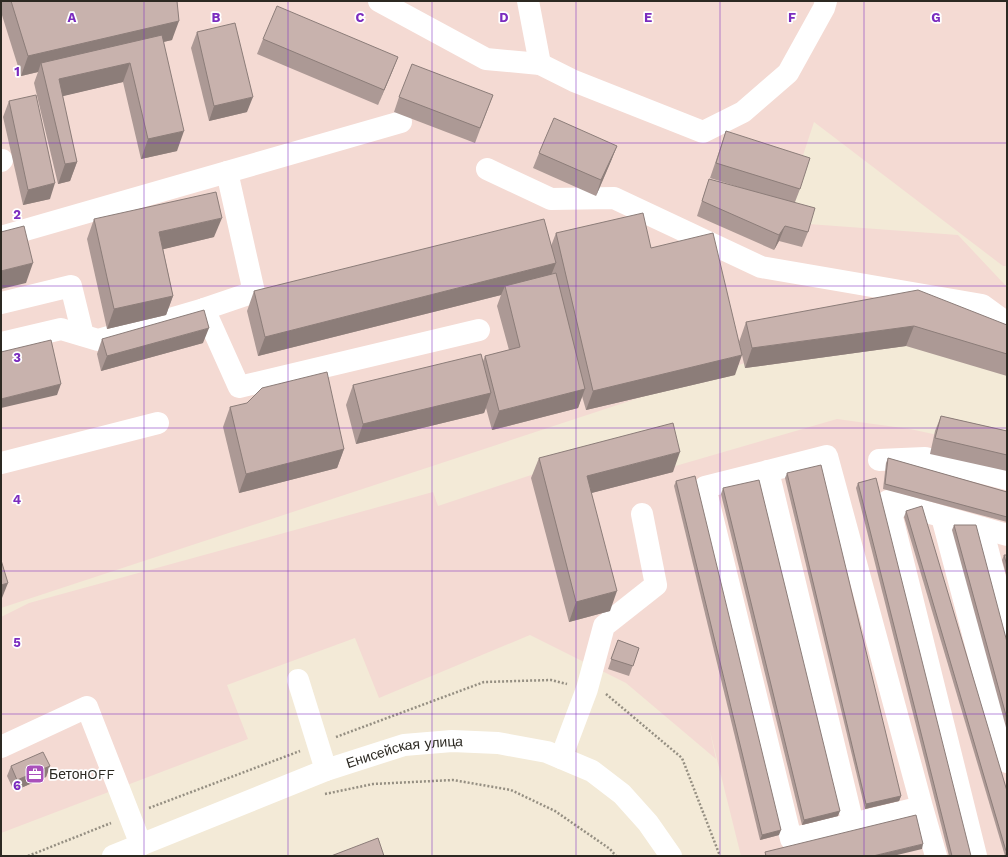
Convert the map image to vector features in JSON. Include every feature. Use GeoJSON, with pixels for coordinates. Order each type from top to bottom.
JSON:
{"type":"FeatureCollection","features":[{"type":"Feature","properties":{"kind":"street"},"geometry":{"type":"LineString","coordinates":[[378,1],[486,59],[540,64],[574,82],[703,132],[743,112],[788,73],[824,8],[826,1]]}},
{"type":"Feature","properties":{"kind":"street"},"geometry":{"type":"LineString","coordinates":[[528,1],[540,64]]}},
{"type":"Feature","properties":{"kind":"street"},"geometry":{"type":"LineString","coordinates":[[1,237],[401,122]]}},
{"type":"Feature","properties":{"kind":"street"},"geometry":{"type":"LineString","coordinates":[[487,169],[551,199],[614,198],[761,267],[982,305],[1007,323]]}},
{"type":"Feature","properties":{"kind":"street"},"geometry":{"type":"LineString","coordinates":[[1,344],[61,329],[98,340],[204,310],[254,292],[227,172]]}},
{"type":"Feature","properties":{"kind":"street"},"geometry":{"type":"LineString","coordinates":[[1,303],[71,286],[83,335]]}},
{"type":"Feature","properties":{"kind":"street"},"geometry":{"type":"LineString","coordinates":[[204,310],[239,387],[479,330]]}},
{"type":"Feature","properties":{"kind":"street"},"geometry":{"type":"LineString","coordinates":[[1,463],[158,423]]}},
{"type":"Feature","properties":{"kind":"street"},"geometry":{"type":"LineString","coordinates":[[922,807],[791,839],[705,487],[827,456],[936,856]]}},
{"type":"Feature","properties":{"kind":"street"},"geometry":{"type":"LineString","coordinates":[[879,460],[925,458],[1007,479]]}},
{"type":"Feature","properties":{"kind":"street"},"geometry":{"type":"LineString","coordinates":[[768,471],[853,824]]}},
{"type":"Feature","properties":{"kind":"street"},"geometry":{"type":"LineString","coordinates":[[976,856],[888,501],[1007,535]]}},
{"type":"Feature","properties":{"kind":"street"},"geometry":{"type":"LineString","coordinates":[[561,758],[587,689],[604,626],[656,585],[642,514]]}},
{"type":"Feature","properties":{"kind":"street"},"geometry":{"type":"LineString","coordinates":[[942,517],[1007,762]]}},
{"type":"Feature","properties":{"kind":"street"},"geometry":{"type":"LineString","coordinates":[[982,528],[1007,624]]}},
{"type":"Feature","properties":{"kind":"street"},"geometry":{"type":"LineString","coordinates":[[298,680],[326,770]]}},
{"type":"Feature","properties":{"kind":"street"},"geometry":{"type":"LineString","coordinates":[[1,747],[87,706],[141,845]]}},
{"type":"Feature","properties":{"kind":"street","name":"Енисейская улица"},"geometry":{"type":"LineString","coordinates":[[113,856],[326,770],[404,745],[452,741],[498,743],[547,752],[592,771],[622,794],[648,823],[671,856]]}},
{"type":"Feature","properties":{"kind":"path"},"geometry":{"type":"LineString","coordinates":[[322,795],[373,784],[453,780],[511,790],[555,811],[610,849],[616,856]]}},
{"type":"Feature","properties":{"kind":"shaded area"},"geometry":{"type":"Polygon","coordinates":[[[1,1],[1007,1],[1007,266],[1003,266],[814,122],[781,222],[958,235],[1007,287],[1007,333],[888,316],[1,608],[1,1]]]}},
{"type":"Feature","properties":{"kind":"shaded area"},"geometry":{"type":"Polygon","coordinates":[[[837,419],[910,429],[1007,450],[1007,856],[741,856],[709,727],[716,759],[626,683],[530,635],[379,698],[355,638],[227,685],[248,739],[1,833],[1,617],[29,603],[433,492],[438,506],[663,431],[672,467],[837,419]]]}},
{"type":"Feature","properties":{"kind":"building"},"geometry":{"type":"Polygon","coordinates":[[[11,1],[177,1],[179,21],[28,56],[11,1]]]}},
{"type":"Feature","properties":{"kind":"building"},"geometry":{"type":"Polygon","coordinates":[[[277,6],[398,57],[384,90],[263,39],[277,6]]]}},
{"type":"Feature","properties":{"kind":"building"},"geometry":{"type":"Polygon","coordinates":[[[235,23],[253,97],[214,106],[197,32],[235,23]]]}},
{"type":"Feature","properties":{"kind":"building"},"geometry":{"type":"Polygon","coordinates":[[[162,35],[184,131],[148,139],[130,63],[59,79],[77,162],[65,164],[41,63],[162,35]]]}},
{"type":"Feature","properties":{"kind":"building"},"geometry":{"type":"Polygon","coordinates":[[[412,64],[493,95],[480,128],[399,97],[412,64]]]}},
{"type":"Feature","properties":{"kind":"building"},"geometry":{"type":"Polygon","coordinates":[[[36,95],[55,183],[28,190],[9,101],[36,95]]]}},
{"type":"Feature","properties":{"kind":"building"},"geometry":{"type":"Polygon","coordinates":[[[554,118],[617,146],[601,180],[539,153],[554,118]]]}},
{"type":"Feature","properties":{"kind":"building"},"geometry":{"type":"Polygon","coordinates":[[[726,131],[810,158],[800,189],[716,163],[726,131]]]}},
{"type":"Feature","properties":{"kind":"building"},"geometry":{"type":"Polygon","coordinates":[[[709,179],[815,208],[808,232],[785,226],[779,235],[702,201],[709,179]]]}},
{"type":"Feature","properties":{"kind":"building"},"geometry":{"type":"Polygon","coordinates":[[[216,192],[222,218],[159,232],[173,296],[114,309],[94,219],[216,192]]]}},
{"type":"Feature","properties":{"kind":"building"},"geometry":{"type":"Polygon","coordinates":[[[643,213],[651,248],[713,233],[742,355],[593,391],[556,233],[643,213]]]}},
{"type":"Feature","properties":{"kind":"building"},"geometry":{"type":"Polygon","coordinates":[[[544,219],[556,263],[265,337],[254,291],[544,219]]]}},
{"type":"Feature","properties":{"kind":"building"},"geometry":{"type":"Polygon","coordinates":[[[24,226],[33,263],[1,271],[1,232],[24,226]]]}},
{"type":"Feature","properties":{"kind":"building"},"geometry":{"type":"Polygon","coordinates":[[[556,273],[585,389],[499,411],[485,356],[520,347],[505,286],[556,273]]]}},
{"type":"Feature","properties":{"kind":"building"},"geometry":{"type":"Polygon","coordinates":[[[918,290],[1007,325],[1007,354],[914,326],[752,348],[746,322],[918,290]]]}},
{"type":"Feature","properties":{"kind":"building"},"geometry":{"type":"Polygon","coordinates":[[[204,310],[209,328],[107,356],[102,339],[204,310]]]}},
{"type":"Feature","properties":{"kind":"building"},"geometry":{"type":"Polygon","coordinates":[[[51,340],[61,384],[1,399],[1,352],[51,340]]]}},
{"type":"Feature","properties":{"kind":"building"},"geometry":{"type":"Polygon","coordinates":[[[481,354],[491,393],[363,424],[353,385],[481,354]]]}},
{"type":"Feature","properties":{"kind":"building"},"geometry":{"type":"Polygon","coordinates":[[[327,372],[344,449],[246,474],[230,407],[247,403],[262,388],[327,372]]]}},
{"type":"Feature","properties":{"kind":"building"},"geometry":{"type":"Polygon","coordinates":[[[941,416],[1007,431],[1007,455],[935,438],[941,416]]]}},
{"type":"Feature","properties":{"kind":"building"},"geometry":{"type":"Polygon","coordinates":[[[673,423],[680,452],[587,476],[617,591],[576,602],[539,458],[673,423]]]}},
{"type":"Feature","properties":{"kind":"building"},"geometry":{"type":"Polygon","coordinates":[[[888,458],[1007,492],[1007,517],[885,484],[888,458]]]}},
{"type":"Feature","properties":{"kind":"building"},"geometry":{"type":"Polygon","coordinates":[[[821,465],[901,796],[866,804],[787,473],[821,465]]]}},
{"type":"Feature","properties":{"kind":"building"},"geometry":{"type":"Polygon","coordinates":[[[695,476],[781,830],[762,835],[676,481],[695,476]]]}},
{"type":"Feature","properties":{"kind":"building"},"geometry":{"type":"Polygon","coordinates":[[[876,478],[971,856],[952,856],[858,483],[876,478]]]}},
{"type":"Feature","properties":{"kind":"building"},"geometry":{"type":"Polygon","coordinates":[[[759,480],[840,811],[804,820],[723,488],[759,480]]]}},
{"type":"Feature","properties":{"kind":"building"},"geometry":{"type":"Polygon","coordinates":[[[922,506],[1007,791],[1006,851],[906,511],[922,506]]]}},
{"type":"Feature","properties":{"kind":"building"},"geometry":{"type":"Polygon","coordinates":[[[954,525],[976,525],[1007,642],[1007,719],[954,525]]]}},
{"type":"Feature","properties":{"kind":"building"},"geometry":{"type":"Polygon","coordinates":[[[1004,555],[1007,555],[1007,566],[1004,555]]]}},
{"type":"Feature","properties":{"kind":"building"},"geometry":{"type":"Polygon","coordinates":[[[1,560],[8,583],[1,585],[1,560]]]}},
{"type":"Feature","properties":{"kind":"building"},"geometry":{"type":"Polygon","coordinates":[[[618,640],[639,648],[633,666],[611,659],[618,640]]]}},
{"type":"Feature","properties":{"kind":"building"},"geometry":{"type":"Polygon","coordinates":[[[43,752],[50,766],[17,780],[11,766],[43,752]]]}},
{"type":"Feature","properties":{"kind":"building"},"geometry":{"type":"Polygon","coordinates":[[[916,815],[923,844],[873,856],[766,856],[765,852],[916,815]]]}},
{"type":"Feature","properties":{"kind":"building"},"geometry":{"type":"Polygon","coordinates":[[[378,838],[384,856],[331,856],[378,838]]]}},
{"type":"Feature","properties":{"kind":"place","name":"БетонOFF"},"geometry":{"type":"Point","coordinates":[35,774]}}]}
